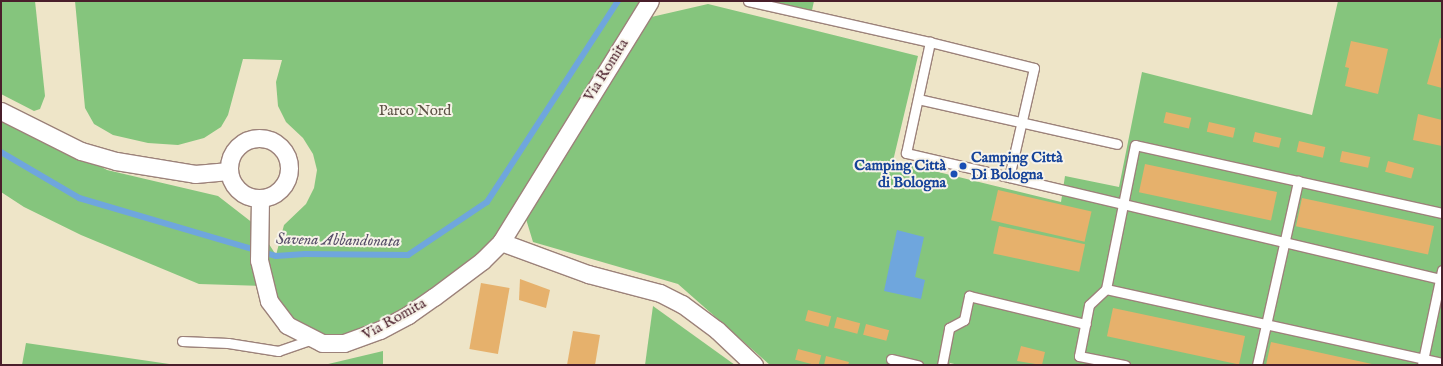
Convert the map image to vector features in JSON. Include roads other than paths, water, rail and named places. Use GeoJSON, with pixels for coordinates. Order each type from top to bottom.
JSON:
{"type":"FeatureCollection","features":[{"type":"Feature","properties":{"kind":"street","name":"Via Romita"},"geometry":{"type":"LineString","coordinates":[[260,198],[258,227],[259,260],[264,286],[274,310],[286,325],[322,343],[344,343],[380,330],[408,315],[434,297],[482,261],[500,242],[650,1]]}},
{"type":"Feature","properties":{"kind":"street"},"geometry":{"type":"LineString","coordinates":[[1,111],[67,144],[116,161],[194,174],[229,171]]}},
{"type":"Feature","properties":{"kind":"street"},"geometry":{"type":"LineString","coordinates":[[264,138],[278,144],[286,153],[289,165],[288,179],[282,188],[272,195],[260,198],[241,192],[233,183],[229,171],[231,158],[242,143],[264,138]]}},
{"type":"Feature","properties":{"kind":"street"},"geometry":{"type":"LineString","coordinates":[[500,242],[588,274],[666,296],[693,311],[754,365]]}},
{"type":"Feature","properties":{"kind":"lane"},"geometry":{"type":"LineString","coordinates":[[748,1],[930,42],[1034,68],[1009,177]]}},
{"type":"Feature","properties":{"kind":"lane"},"geometry":{"type":"LineString","coordinates":[[930,42],[906,153],[1284,242],[1441,276],[1423,362]]}},
{"type":"Feature","properties":{"kind":"lane"},"geometry":{"type":"LineString","coordinates":[[918,99],[1117,144]]}},
{"type":"Feature","properties":{"kind":"lane"},"geometry":{"type":"LineString","coordinates":[[1125,365],[1079,356],[1089,305],[1106,289],[1135,145],[1442,213]]}},
{"type":"Feature","properties":{"kind":"lane"},"geometry":{"type":"LineString","coordinates":[[1257,365],[1298,181]]}},
{"type":"Feature","properties":{"kind":"lane"},"geometry":{"type":"LineString","coordinates":[[1106,289],[1266,324],[1423,362],[1442,363]]}},
{"type":"Feature","properties":{"kind":"lane"},"geometry":{"type":"LineString","coordinates":[[942,365],[949,328],[964,320],[969,296],[1086,324]]}},
{"type":"Feature","properties":{"kind":"lane"},"geometry":{"type":"LineString","coordinates":[[182,340],[228,343],[278,351],[312,339]]}},
{"type":"Feature","properties":{"kind":"lane"},"geometry":{"type":"LineString","coordinates":[[890,359],[918,365]]}},
{"type":"Feature","properties":{"kind":"water"},"geometry":{"type":"Polygon","coordinates":[[[897,230],[924,237],[915,277],[925,280],[921,299],[884,291],[897,230]]]}},
{"type":"Feature","properties":{"kind":"waterway","name":"Savena Abbandonata"},"geometry":{"type":"LineString","coordinates":[[1,152],[79,198],[276,256],[305,254],[408,255],[487,202],[618,1]]}},
{"type":"Feature","properties":{"kind":"place","name":"Camping Città Di Bologna"},"geometry":{"type":"Point","coordinates":[963,166]}},
{"type":"Feature","properties":{"kind":"place","name":"Camping Città di Bologna"},"geometry":{"type":"Point","coordinates":[954,174]}},
{"type":"Feature","properties":{"kind":"park label","name":"Parco Nord"},"geometry":{"type":"Point","coordinates":[415,111]}}]}
